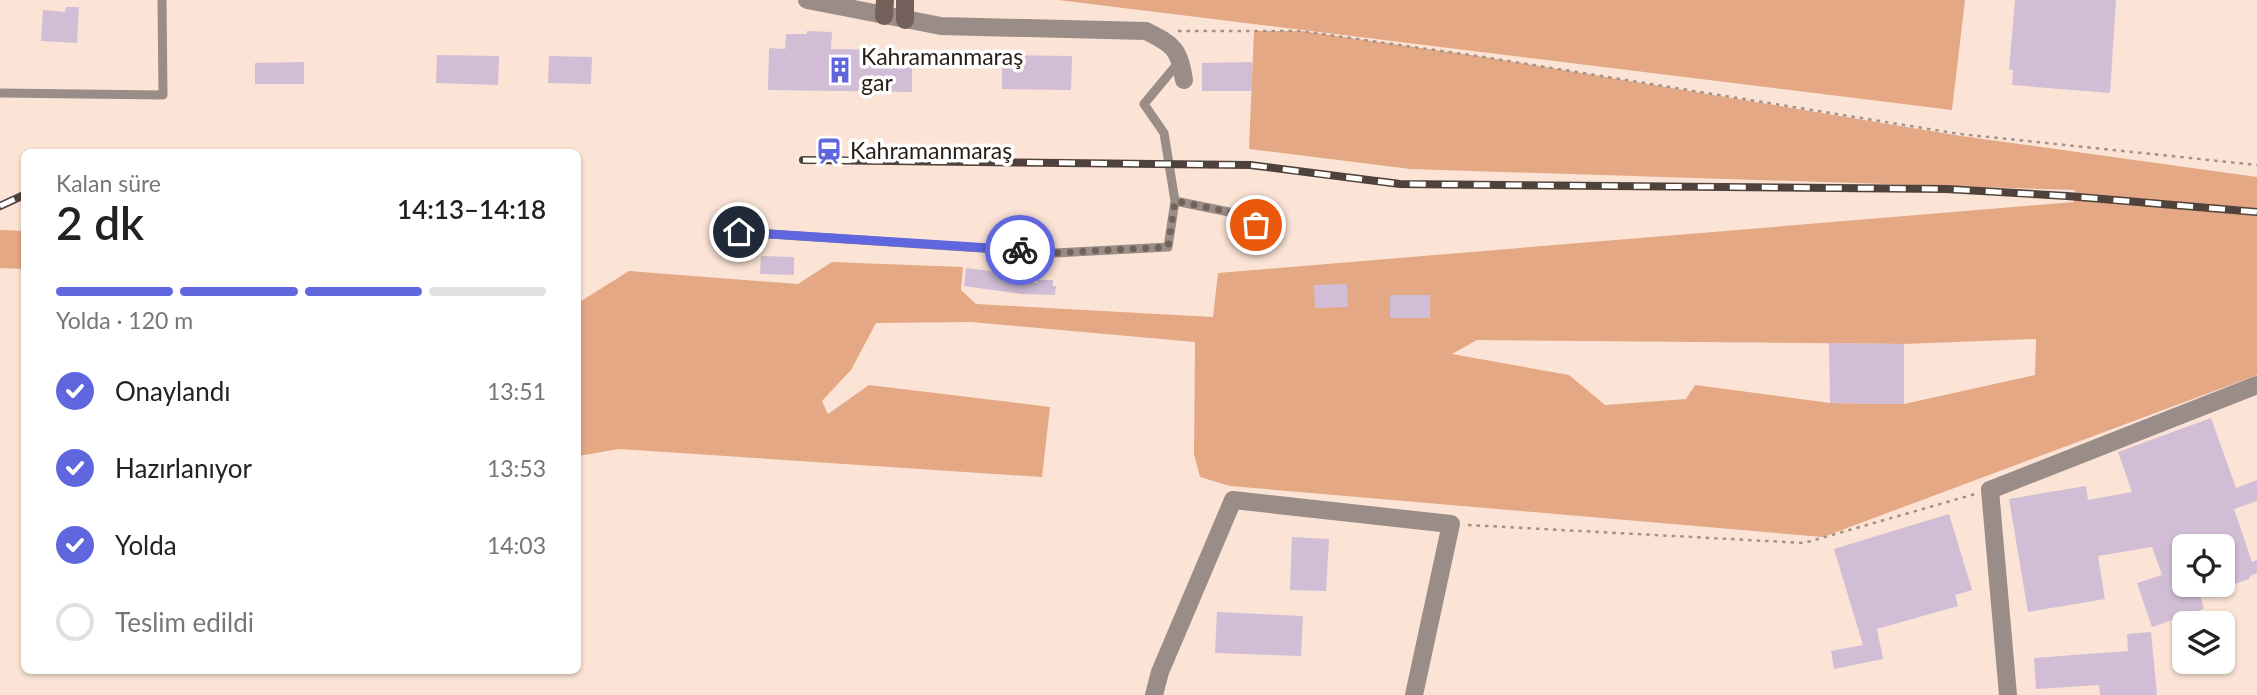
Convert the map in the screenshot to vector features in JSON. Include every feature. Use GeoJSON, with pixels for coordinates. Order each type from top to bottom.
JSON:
{"type":"FeatureCollection","features":[{"type":"Feature","properties":{"kind":"main road"},"geometry":{"type":"LineString","coordinates":[[905,0],[905,20]]}},
{"type":"Feature","properties":{"kind":"street"},"geometry":{"type":"LineString","coordinates":[[807,0],[884,8],[905,20],[941,26],[1146,31],[1169,43],[1181,60],[1184,80]]}},
{"type":"Feature","properties":{"kind":"street"},"geometry":{"type":"LineString","coordinates":[[2008,695],[1990,490],[2257,384]]}},
{"type":"Feature","properties":{"kind":"street"},"geometry":{"type":"LineString","coordinates":[[1154,695],[1160,672],[1233,500],[1451,524],[1413,695]]}},
{"type":"Feature","properties":{"kind":"lane"},"geometry":{"type":"LineString","coordinates":[[0,93],[163,95],[162,0]]}},
{"type":"Feature","properties":{"kind":"lane"},"geometry":{"type":"LineString","coordinates":[[739,232],[1055,253],[1168,247],[1175,201],[1164,133],[1144,103],[1181,60]]}},
{"type":"Feature","properties":{"kind":"lane"},"geometry":{"type":"LineString","coordinates":[[1175,201],[1239,214],[1273,236]]}},
{"type":"Feature","properties":{"kind":"path"},"geometry":{"type":"LineString","coordinates":[[1173,31],[1301,32],[1484,57],[1960,134],[2257,165]]}},
{"type":"Feature","properties":{"kind":"path"},"geometry":{"type":"LineString","coordinates":[[1451,524],[1804,543],[1990,490]]}},
{"type":"Feature","properties":{"kind":"shaded area"},"geometry":{"type":"Polygon","coordinates":[[[1058,0],[1965,0],[1952,110],[1058,0]]]}},
{"type":"Feature","properties":{"kind":"shaded area"},"geometry":{"type":"Polygon","coordinates":[[[1254,31],[1301,31],[1484,57],[1961,136],[2257,177],[2257,375],[1823,537],[1230,486],[1200,477],[1194,454],[1195,342],[971,322],[876,323],[851,370],[822,401],[828,414],[869,385],[1050,407],[1042,477],[619,449],[581,455],[581,301],[629,271],[798,284],[832,262],[963,267],[961,290],[976,304],[1213,317],[1218,273],[2074,202],[2075,190],[1410,169],[1249,149],[1254,31]],[[2036,339],[1904,344],[1477,340],[1452,354],[1569,375],[1605,405],[1686,399],[1695,385],[1830,403],[1904,404],[2035,375],[2036,339]]]}},
{"type":"Feature","properties":{"kind":"shaded area"},"geometry":{"type":"Polygon","coordinates":[[[0,230],[21,231],[21,269],[0,268],[0,230]]]}},
{"type":"Feature","properties":{"kind":"building"},"geometry":{"type":"Polygon","coordinates":[[[2015,0],[2116,0],[2110,93],[2012,85],[2013,70],[2009,70],[2015,0]]]}},
{"type":"Feature","properties":{"kind":"building"},"geometry":{"type":"Polygon","coordinates":[[[66,7],[79,7],[77,43],[41,41],[43,10],[65,12],[66,7]]]}},
{"type":"Feature","properties":{"kind":"building","name":"Kahramanmaraş gar"},"geometry":{"type":"Polygon","coordinates":[[[807,31],[832,32],[831,49],[912,50],[912,92],[768,90],[769,48],[785,49],[786,34],[807,34],[807,31]]]}},
{"type":"Feature","properties":{"kind":"building"},"geometry":{"type":"Polygon","coordinates":[[[437,55],[499,56],[498,85],[436,83],[437,55]]]}},
{"type":"Feature","properties":{"kind":"building"},"geometry":{"type":"Polygon","coordinates":[[[1002,55],[1072,56],[1071,90],[1002,89],[1002,55]]]}},
{"type":"Feature","properties":{"kind":"building"},"geometry":{"type":"Polygon","coordinates":[[[549,56],[592,57],[591,84],[548,83],[549,56]]]}},
{"type":"Feature","properties":{"kind":"building"},"geometry":{"type":"Polygon","coordinates":[[[304,62],[304,84],[255,84],[255,63],[304,62]]]}},
{"type":"Feature","properties":{"kind":"building"},"geometry":{"type":"Polygon","coordinates":[[[1252,62],[1252,91],[1202,91],[1202,63],[1252,62]]]}},
{"type":"Feature","properties":{"kind":"building"},"geometry":{"type":"Polygon","coordinates":[[[761,256],[794,257],[794,275],[760,274],[761,256]]]}},
{"type":"Feature","properties":{"kind":"building"},"geometry":{"type":"Polygon","coordinates":[[[966,268],[999,272],[998,276],[1037,283],[1037,280],[1053,280],[1053,286],[1056,286],[1055,295],[1021,294],[964,286],[966,268]]]}},
{"type":"Feature","properties":{"kind":"building"},"geometry":{"type":"Polygon","coordinates":[[[1347,284],[1348,307],[1315,308],[1314,285],[1347,284]]]}},
{"type":"Feature","properties":{"kind":"building"},"geometry":{"type":"Polygon","coordinates":[[[1390,295],[1430,295],[1430,318],[1390,318],[1390,295]]]}},
{"type":"Feature","properties":{"kind":"building"},"geometry":{"type":"Polygon","coordinates":[[[1829,343],[1904,344],[1904,404],[1830,403],[1829,343]]]}},
{"type":"Feature","properties":{"kind":"building"},"geometry":{"type":"Polygon","coordinates":[[[2211,418],[2236,488],[2257,480],[2257,501],[2234,509],[2252,562],[2257,560],[2257,573],[2235,584],[2235,534],[2172,534],[2172,597],[2200,597],[2204,609],[2172,611],[2172,620],[2152,627],[2137,583],[2162,575],[2152,547],[2098,556],[2105,599],[2028,612],[2009,499],[2086,486],[2088,500],[2132,492],[2118,452],[2211,418]]]}},
{"type":"Feature","properties":{"kind":"building"},"geometry":{"type":"Polygon","coordinates":[[[1949,514],[1972,590],[1955,595],[1958,606],[1877,629],[1883,659],[1834,669],[1831,651],[1863,645],[1834,549],[1949,514]]]}},
{"type":"Feature","properties":{"kind":"building"},"geometry":{"type":"Polygon","coordinates":[[[1292,537],[1329,539],[1326,591],[1290,590],[1292,537]]]}},
{"type":"Feature","properties":{"kind":"building"},"geometry":{"type":"Polygon","coordinates":[[[1217,612],[1303,616],[1301,656],[1215,653],[1217,612]]]}},
{"type":"Feature","properties":{"kind":"building"},"geometry":{"type":"Polygon","coordinates":[[[2151,632],[2157,695],[2100,695],[2099,685],[2036,689],[2034,658],[2128,651],[2127,634],[2151,632]]]}},
{"type":"Feature","properties":{"kind":"railway"},"geometry":{"type":"LineString","coordinates":[[803,160],[1250,165],[1400,184],[1946,189],[2257,212]]}},
{"type":"Feature","properties":{"kind":"railway"},"geometry":{"type":"LineString","coordinates":[[0,206],[21,196]]}},
{"type":"Feature","properties":{"kind":"way so far"},"geometry":{"type":"LineString","coordinates":[[1020,250],[1055,253],[1168,247],[1175,201],[1239,214],[1256,225]]}},
{"type":"Feature","properties":{"kind":"place","name":"Kahramanmaraş gar"},"geometry":{"type":"Point","coordinates":[840,70]}},
{"type":"Feature","properties":{"kind":"place","name":"Kahramanmaraş"},"geometry":{"type":"Point","coordinates":[829,151]}},
{"type":"Feature","properties":{"kind":"route"},"geometry":{"type":"LineString","coordinates":[[739,232],[1020,250]]}}]}
